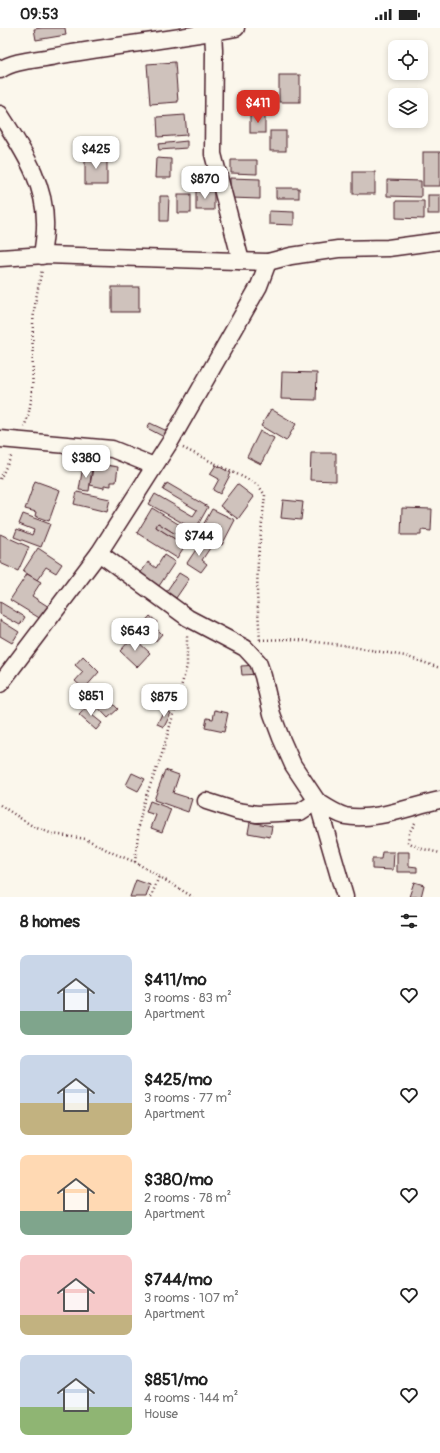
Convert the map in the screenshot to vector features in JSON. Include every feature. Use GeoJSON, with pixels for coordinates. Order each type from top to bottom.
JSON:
{"type":"FeatureCollection","features":[{"type":"Feature","properties":{"kind":"street"},"geometry":{"type":"LineString","coordinates":[[0,70],[11,64],[236,28]]}},
{"type":"Feature","properties":{"kind":"street"},"geometry":{"type":"LineString","coordinates":[[213,32],[213,154],[241,261]]}},
{"type":"Feature","properties":{"kind":"street"},"geometry":{"type":"LineString","coordinates":[[0,114],[32,166],[39,184],[46,227],[44,256]]}},
{"type":"Feature","properties":{"kind":"street"},"geometry":{"type":"LineString","coordinates":[[0,258],[44,256],[268,262],[291,256],[338,249],[388,248],[440,241]]}},
{"type":"Feature","properties":{"kind":"street"},"geometry":{"type":"LineString","coordinates":[[0,684],[99,553],[170,442],[259,286],[268,262]]}},
{"type":"Feature","properties":{"kind":"street"},"geometry":{"type":"LineString","coordinates":[[0,439],[112,449],[154,466]]}},
{"type":"Feature","properties":{"kind":"street"},"geometry":{"type":"LineString","coordinates":[[99,553],[188,618],[245,648],[258,662],[272,714],[281,738],[293,765],[317,801],[345,897]]}},
{"type":"Feature","properties":{"kind":"street"},"geometry":{"type":"LineString","coordinates":[[317,801],[343,815],[361,817],[384,814],[440,800]]}},
{"type":"Feature","properties":{"kind":"street"},"geometry":{"type":"LineString","coordinates":[[206,801],[237,811],[257,814],[300,812],[317,801]]}},
{"type":"Feature","properties":{"kind":"path"},"geometry":{"type":"LineString","coordinates":[[0,479],[12,456],[28,418],[33,375],[33,325],[35,298],[44,256]]}},
{"type":"Feature","properties":{"kind":"path"},"geometry":{"type":"LineString","coordinates":[[170,442],[243,477],[258,486],[265,495],[258,559],[257,594],[260,647]]}},
{"type":"Feature","properties":{"kind":"path"},"geometry":{"type":"LineString","coordinates":[[136,862],[139,825],[143,804],[162,754],[187,666],[188,618]]}},
{"type":"Feature","properties":{"kind":"path"},"geometry":{"type":"LineString","coordinates":[[260,640],[290,639],[342,645],[405,656],[440,668]]}},
{"type":"Feature","properties":{"kind":"path"},"geometry":{"type":"LineString","coordinates":[[416,805],[418,817],[409,833],[408,842],[418,848],[440,853]]}},
{"type":"Feature","properties":{"kind":"path"},"geometry":{"type":"LineString","coordinates":[[0,806],[34,827],[53,834],[86,839],[113,853],[136,862],[193,897]]}},
{"type":"Feature","properties":{"kind":"path"},"geometry":{"type":"LineString","coordinates":[[150,897],[158,876]]}},
{"type":"Feature","properties":{"kind":"building"},"geometry":{"type":"Polygon","coordinates":[[[65,28],[66,35],[36,40],[34,29],[65,28]]]}},
{"type":"Feature","properties":{"kind":"building"},"geometry":{"type":"Polygon","coordinates":[[[175,62],[178,102],[150,104],[147,64],[175,62]]]}},
{"type":"Feature","properties":{"kind":"building"},"geometry":{"type":"Polygon","coordinates":[[[279,75],[300,75],[300,102],[279,102],[279,75]]]}},
{"type":"Feature","properties":{"kind":"building"},"geometry":{"type":"Polygon","coordinates":[[[185,115],[187,135],[158,137],[157,117],[185,115]]]}},
{"type":"Feature","properties":{"kind":"building"},"geometry":{"type":"Polygon","coordinates":[[[250,115],[265,115],[265,133],[250,133],[250,115]]]}},
{"type":"Feature","properties":{"kind":"building"},"geometry":{"type":"Polygon","coordinates":[[[270,131],[286,131],[286,151],[270,151],[270,131]]]}},
{"type":"Feature","properties":{"kind":"building"},"geometry":{"type":"Polygon","coordinates":[[[187,141],[187,148],[159,150],[158,144],[187,141]]]}},
{"type":"Feature","properties":{"kind":"building"},"geometry":{"type":"Polygon","coordinates":[[[423,152],[440,152],[440,186],[423,186],[423,152]]]}},
{"type":"Feature","properties":{"kind":"building"},"geometry":{"type":"Polygon","coordinates":[[[85,155],[107,156],[107,185],[85,185],[85,155]]]}},
{"type":"Feature","properties":{"kind":"building"},"geometry":{"type":"Polygon","coordinates":[[[156,158],[171,159],[171,178],[155,178],[156,158]]]}},
{"type":"Feature","properties":{"kind":"building"},"geometry":{"type":"Polygon","coordinates":[[[231,160],[257,160],[257,174],[231,173],[231,160]]]}},
{"type":"Feature","properties":{"kind":"building"},"geometry":{"type":"Polygon","coordinates":[[[353,172],[375,172],[375,194],[353,194],[353,172]]]}},
{"type":"Feature","properties":{"kind":"building"},"geometry":{"type":"Polygon","coordinates":[[[230,178],[260,179],[260,199],[230,198],[230,178]]]}},
{"type":"Feature","properties":{"kind":"building"},"geometry":{"type":"Polygon","coordinates":[[[387,180],[421,181],[421,197],[387,196],[387,180]]]}},
{"type":"Feature","properties":{"kind":"building"},"geometry":{"type":"Polygon","coordinates":[[[276,188],[299,188],[299,198],[276,198],[276,188]]]}},
{"type":"Feature","properties":{"kind":"building"},"geometry":{"type":"Polygon","coordinates":[[[196,191],[214,191],[214,210],[196,210],[196,191]]]}},
{"type":"Feature","properties":{"kind":"building"},"geometry":{"type":"Polygon","coordinates":[[[178,194],[191,194],[191,213],[178,213],[178,194]]]}},
{"type":"Feature","properties":{"kind":"building"},"geometry":{"type":"Polygon","coordinates":[[[428,195],[440,195],[440,214],[428,214],[428,195]]]}},
{"type":"Feature","properties":{"kind":"building"},"geometry":{"type":"Polygon","coordinates":[[[160,196],[169,196],[168,221],[160,221],[160,196]]]}},
{"type":"Feature","properties":{"kind":"building"},"geometry":{"type":"Polygon","coordinates":[[[396,201],[424,201],[424,219],[396,218],[396,201]]]}},
{"type":"Feature","properties":{"kind":"building"},"geometry":{"type":"Polygon","coordinates":[[[269,211],[294,212],[294,225],[269,224],[269,211]]]}},
{"type":"Feature","properties":{"kind":"building"},"geometry":{"type":"Polygon","coordinates":[[[112,287],[139,287],[139,312],[112,312],[112,287]]]}},
{"type":"Feature","properties":{"kind":"building"},"geometry":{"type":"Polygon","coordinates":[[[282,372],[317,373],[316,400],[281,399],[282,372]]]}},
{"type":"Feature","properties":{"kind":"building"},"geometry":{"type":"Polygon","coordinates":[[[271,409],[296,424],[286,441],[261,426],[271,409]]]}},
{"type":"Feature","properties":{"kind":"building"},"geometry":{"type":"Polygon","coordinates":[[[150,423],[167,431],[164,437],[147,428],[150,423]]]}},
{"type":"Feature","properties":{"kind":"building"},"geometry":{"type":"Polygon","coordinates":[[[260,431],[274,438],[261,464],[247,457],[260,431]]]}},
{"type":"Feature","properties":{"kind":"building"},"geometry":{"type":"Polygon","coordinates":[[[311,453],[336,453],[336,481],[310,480],[311,453]]]}},
{"type":"Feature","properties":{"kind":"building"},"geometry":{"type":"Polygon","coordinates":[[[94,463],[118,467],[116,482],[111,482],[111,486],[104,485],[104,488],[90,485],[94,463]]]}},
{"type":"Feature","properties":{"kind":"building"},"geometry":{"type":"Polygon","coordinates":[[[216,465],[231,473],[220,494],[213,490],[219,479],[210,474],[216,465]]]}},
{"type":"Feature","properties":{"kind":"building"},"geometry":{"type":"Polygon","coordinates":[[[83,466],[92,468],[89,491],[79,490],[83,466]]]}},
{"type":"Feature","properties":{"kind":"building"},"geometry":{"type":"Polygon","coordinates":[[[35,481],[60,490],[49,521],[35,516],[36,512],[25,509],[35,481]]]}},
{"type":"Feature","properties":{"kind":"building"},"geometry":{"type":"Polygon","coordinates":[[[167,483],[208,507],[195,530],[149,504],[155,494],[193,516],[197,510],[163,490],[167,483]]]}},
{"type":"Feature","properties":{"kind":"building"},"geometry":{"type":"Polygon","coordinates":[[[237,484],[254,497],[238,519],[220,506],[237,484]]]}},
{"type":"Feature","properties":{"kind":"building"},"geometry":{"type":"Polygon","coordinates":[[[77,492],[110,499],[107,512],[74,504],[77,492]]]}},
{"type":"Feature","properties":{"kind":"building"},"geometry":{"type":"Polygon","coordinates":[[[283,500],[303,502],[301,520],[281,518],[283,500]]]}},
{"type":"Feature","properties":{"kind":"building"},"geometry":{"type":"Polygon","coordinates":[[[152,508],[193,533],[177,558],[137,533],[152,508]],[[158,523],[156,527],[175,539],[177,535],[158,523]]]}},
{"type":"Feature","properties":{"kind":"building"},"geometry":{"type":"Polygon","coordinates":[[[402,508],[432,509],[431,531],[421,530],[421,535],[401,535],[402,508]]]}},
{"type":"Feature","properties":{"kind":"building"},"geometry":{"type":"Polygon","coordinates":[[[212,509],[235,520],[222,545],[213,540],[216,533],[202,527],[212,509]]]}},
{"type":"Feature","properties":{"kind":"building"},"geometry":{"type":"Polygon","coordinates":[[[23,514],[50,524],[41,547],[14,537],[17,529],[32,535],[34,530],[19,524],[23,514]]]}},
{"type":"Feature","properties":{"kind":"building"},"geometry":{"type":"Polygon","coordinates":[[[158,523],[177,535],[175,539],[156,527],[158,523]]]}},
{"type":"Feature","properties":{"kind":"building"},"geometry":{"type":"Polygon","coordinates":[[[0,534],[29,547],[18,571],[0,563],[0,534]]]}},
{"type":"Feature","properties":{"kind":"building"},"geometry":{"type":"Polygon","coordinates":[[[201,542],[210,548],[202,560],[207,564],[201,572],[187,563],[201,542]]]}},
{"type":"Feature","properties":{"kind":"building"},"geometry":{"type":"Polygon","coordinates":[[[38,548],[62,564],[56,573],[46,567],[37,580],[23,571],[38,548]]]}},
{"type":"Feature","properties":{"kind":"building"},"geometry":{"type":"Polygon","coordinates":[[[164,555],[175,562],[159,586],[140,574],[148,562],[156,568],[164,555]]]}},
{"type":"Feature","properties":{"kind":"building"},"geometry":{"type":"Polygon","coordinates":[[[179,573],[189,579],[176,598],[166,592],[179,573]]]}},
{"type":"Feature","properties":{"kind":"building"},"geometry":{"type":"Polygon","coordinates":[[[27,574],[41,582],[32,596],[49,607],[41,619],[10,600],[27,574]]]}},
{"type":"Feature","properties":{"kind":"building"},"geometry":{"type":"Polygon","coordinates":[[[0,602],[25,617],[20,625],[0,614],[0,602]]]}},
{"type":"Feature","properties":{"kind":"building"},"geometry":{"type":"Polygon","coordinates":[[[150,616],[157,622],[154,626],[162,634],[155,642],[139,628],[150,616]]]}},
{"type":"Feature","properties":{"kind":"building"},"geometry":{"type":"Polygon","coordinates":[[[0,620],[19,632],[12,643],[0,636],[0,620]]]}},
{"type":"Feature","properties":{"kind":"building"},"geometry":{"type":"Polygon","coordinates":[[[133,637],[150,653],[137,667],[120,651],[133,637]]]}},
{"type":"Feature","properties":{"kind":"building"},"geometry":{"type":"Polygon","coordinates":[[[83,656],[99,672],[84,689],[75,681],[83,672],[75,665],[83,656]]]}},
{"type":"Feature","properties":{"kind":"building"},"geometry":{"type":"Polygon","coordinates":[[[258,665],[259,674],[242,675],[241,666],[258,665]]]}},
{"type":"Feature","properties":{"kind":"building"},"geometry":{"type":"Polygon","coordinates":[[[99,689],[118,709],[108,718],[89,698],[99,689]]]}},
{"type":"Feature","properties":{"kind":"building"},"geometry":{"type":"Polygon","coordinates":[[[90,703],[97,709],[92,715],[102,723],[96,730],[79,715],[90,703]]]}},
{"type":"Feature","properties":{"kind":"building"},"geometry":{"type":"Polygon","coordinates":[[[164,710],[171,713],[164,727],[157,724],[164,710]]]}},
{"type":"Feature","properties":{"kind":"building"},"geometry":{"type":"Polygon","coordinates":[[[215,710],[228,713],[224,732],[205,728],[207,718],[213,719],[215,710]]]}},
{"type":"Feature","properties":{"kind":"building"},"geometry":{"type":"Polygon","coordinates":[[[165,770],[179,775],[173,793],[192,799],[188,812],[154,800],[165,770]]]}},
{"type":"Feature","properties":{"kind":"building"},"geometry":{"type":"Polygon","coordinates":[[[132,773],[145,779],[138,791],[126,785],[132,773]]]}},
{"type":"Feature","properties":{"kind":"building"},"geometry":{"type":"Polygon","coordinates":[[[150,801],[171,809],[162,832],[151,828],[156,815],[146,812],[150,801]]]}},
{"type":"Feature","properties":{"kind":"building"},"geometry":{"type":"Polygon","coordinates":[[[250,822],[272,826],[270,837],[248,833],[250,822]]]}},
{"type":"Feature","properties":{"kind":"building"},"geometry":{"type":"Polygon","coordinates":[[[382,852],[394,852],[393,870],[372,869],[372,859],[381,859],[382,852]]]}},
{"type":"Feature","properties":{"kind":"building"},"geometry":{"type":"Polygon","coordinates":[[[397,852],[409,852],[409,866],[417,867],[417,872],[397,872],[397,852]]]}},
{"type":"Feature","properties":{"kind":"building"},"geometry":{"type":"Polygon","coordinates":[[[136,880],[150,885],[146,897],[130,897],[136,880]]]}},
{"type":"Feature","properties":{"kind":"building"},"geometry":{"type":"Polygon","coordinates":[[[414,882],[424,885],[421,897],[409,897],[414,882]]]}}]}
